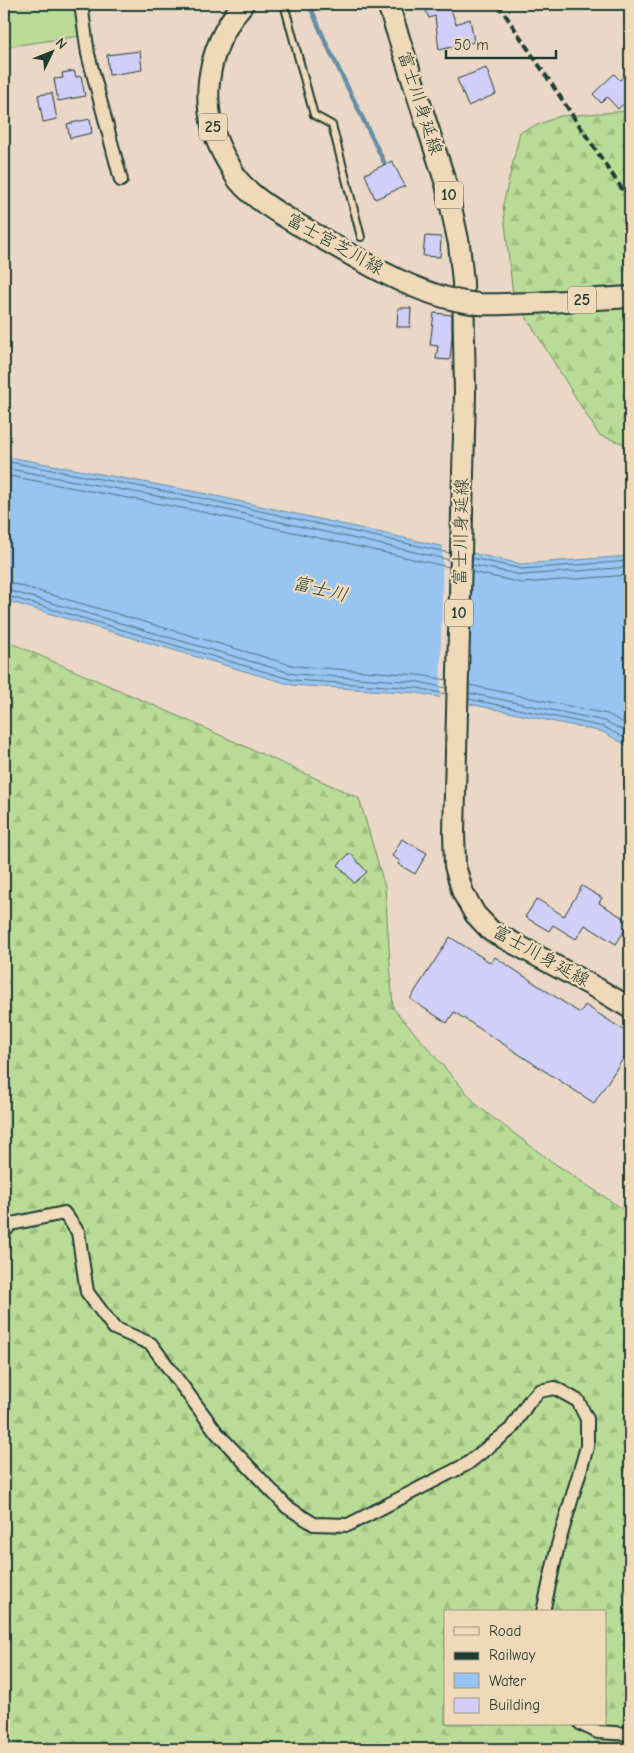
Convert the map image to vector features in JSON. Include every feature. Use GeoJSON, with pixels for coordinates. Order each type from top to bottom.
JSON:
{"type":"FeatureCollection","features":[{"type":"Feature","properties":{"kind":"main road","name":"富士宮芝川線"},"geometry":{"type":"LineString","coordinates":[[243,4],[226,30],[213,58],[208,90],[209,113],[219,148],[239,181],[270,208],[401,281],[438,295],[479,304],[533,303],[630,297]]}},
{"type":"Feature","properties":{"kind":"main road","name":"富士川身延線"},"geometry":{"type":"LineString","coordinates":[[388,4],[446,184],[459,244],[463,282],[465,394],[454,832],[456,866],[464,894],[475,914],[492,931],[630,1008]]}},
{"type":"Feature","properties":{"kind":"street"},"geometry":{"type":"LineString","coordinates":[[81,4],[88,54],[121,180]]}},
{"type":"Feature","properties":{"kind":"street"},"geometry":{"type":"LineString","coordinates":[[4,1232],[11,1224],[64,1213],[78,1232],[87,1292],[114,1328],[151,1344],[217,1433],[287,1508],[314,1524],[348,1525],[468,1464],[511,1429],[528,1403],[539,1391],[555,1388],[578,1401],[587,1419],[587,1446],[558,1545],[543,1610]]}},
{"type":"Feature","properties":{"kind":"street"},"geometry":{"type":"LineString","coordinates":[[585,1726],[598,1732],[630,1734]]}},
{"type":"Feature","properties":{"kind":"lane"},"geometry":{"type":"LineString","coordinates":[[284,4],[314,115],[332,125],[361,237]]}},
{"type":"Feature","properties":{"kind":"green space"},"geometry":{"type":"Polygon","coordinates":[[[4,4],[77,4],[81,36],[4,47],[4,4]]]}},
{"type":"Feature","properties":{"kind":"green space"},"geometry":{"type":"Polygon","coordinates":[[[630,111],[630,446],[599,435],[513,296],[503,205],[520,132],[560,116],[630,111]]]}},
{"type":"Feature","properties":{"kind":"green space"},"geometry":{"type":"Polygon","coordinates":[[[4,640],[359,798],[385,887],[393,1008],[479,1107],[548,1159],[630,1214],[630,1749],[4,1749],[4,640]]]}},
{"type":"Feature","properties":{"kind":"water","name":"富士川"},"geometry":{"type":"Polygon","coordinates":[[[4,456],[202,493],[521,564],[630,556],[630,747],[603,732],[418,693],[292,685],[4,600],[4,456]]]}},
{"type":"Feature","properties":{"kind":"pier"},"geometry":{"type":"Polygon","coordinates":[[[443,544],[471,550],[466,706],[440,700],[443,544]]]}},
{"type":"Feature","properties":{"kind":"building"},"geometry":{"type":"Polygon","coordinates":[[[423,4],[465,4],[451,10],[456,24],[470,19],[474,42],[439,50],[435,16],[429,18],[423,4]]]}},
{"type":"Feature","properties":{"kind":"building"},"geometry":{"type":"Polygon","coordinates":[[[140,51],[142,70],[109,75],[107,55],[140,51]]]}},
{"type":"Feature","properties":{"kind":"building"},"geometry":{"type":"Polygon","coordinates":[[[486,68],[496,94],[468,106],[457,79],[486,68]]]}},
{"type":"Feature","properties":{"kind":"building"},"geometry":{"type":"Polygon","coordinates":[[[630,69],[630,98],[618,109],[607,97],[601,103],[593,94],[614,74],[620,80],[630,69]]]}},
{"type":"Feature","properties":{"kind":"building"},"geometry":{"type":"Polygon","coordinates":[[[74,71],[76,77],[81,76],[85,96],[58,101],[54,79],[63,78],[62,73],[74,71]]]}},
{"type":"Feature","properties":{"kind":"building"},"geometry":{"type":"Polygon","coordinates":[[[52,93],[57,119],[43,122],[38,95],[52,93]]]}},
{"type":"Feature","properties":{"kind":"building"},"geometry":{"type":"Polygon","coordinates":[[[90,119],[92,133],[70,138],[67,124],[90,119]]]}},
{"type":"Feature","properties":{"kind":"building"},"geometry":{"type":"Polygon","coordinates":[[[392,161],[405,186],[375,199],[365,174],[392,161]]]}},
{"type":"Feature","properties":{"kind":"building"},"geometry":{"type":"Polygon","coordinates":[[[425,236],[441,237],[440,257],[423,256],[425,236]]]}},
{"type":"Feature","properties":{"kind":"building"},"geometry":{"type":"Polygon","coordinates":[[[398,308],[411,308],[410,327],[397,327],[398,308]]]}},
{"type":"Feature","properties":{"kind":"building"},"geometry":{"type":"Polygon","coordinates":[[[434,313],[452,315],[450,360],[436,359],[438,346],[430,345],[434,313]]]}},
{"type":"Feature","properties":{"kind":"building"},"geometry":{"type":"Polygon","coordinates":[[[402,839],[427,853],[415,874],[398,864],[400,861],[392,856],[402,839]]]}},
{"type":"Feature","properties":{"kind":"building"},"geometry":{"type":"Polygon","coordinates":[[[350,853],[367,872],[354,883],[338,865],[350,853]]]}},
{"type":"Feature","properties":{"kind":"building"},"geometry":{"type":"Polygon","coordinates":[[[582,886],[602,898],[599,903],[630,922],[616,944],[585,925],[576,939],[553,925],[549,931],[525,917],[537,899],[564,916],[582,886]]]}},
{"type":"Feature","properties":{"kind":"building"},"geometry":{"type":"Polygon","coordinates":[[[450,937],[491,963],[495,957],[580,1013],[585,1005],[630,1034],[630,1048],[594,1103],[454,1012],[447,1023],[410,999],[450,937]]]}},
{"type":"Feature","properties":{"kind":"waterway"},"geometry":{"type":"LineString","coordinates":[[309,4],[385,164]]}},
{"type":"Feature","properties":{"kind":"railway"},"geometry":{"type":"LineString","coordinates":[[498,4],[630,201]]}}]}
